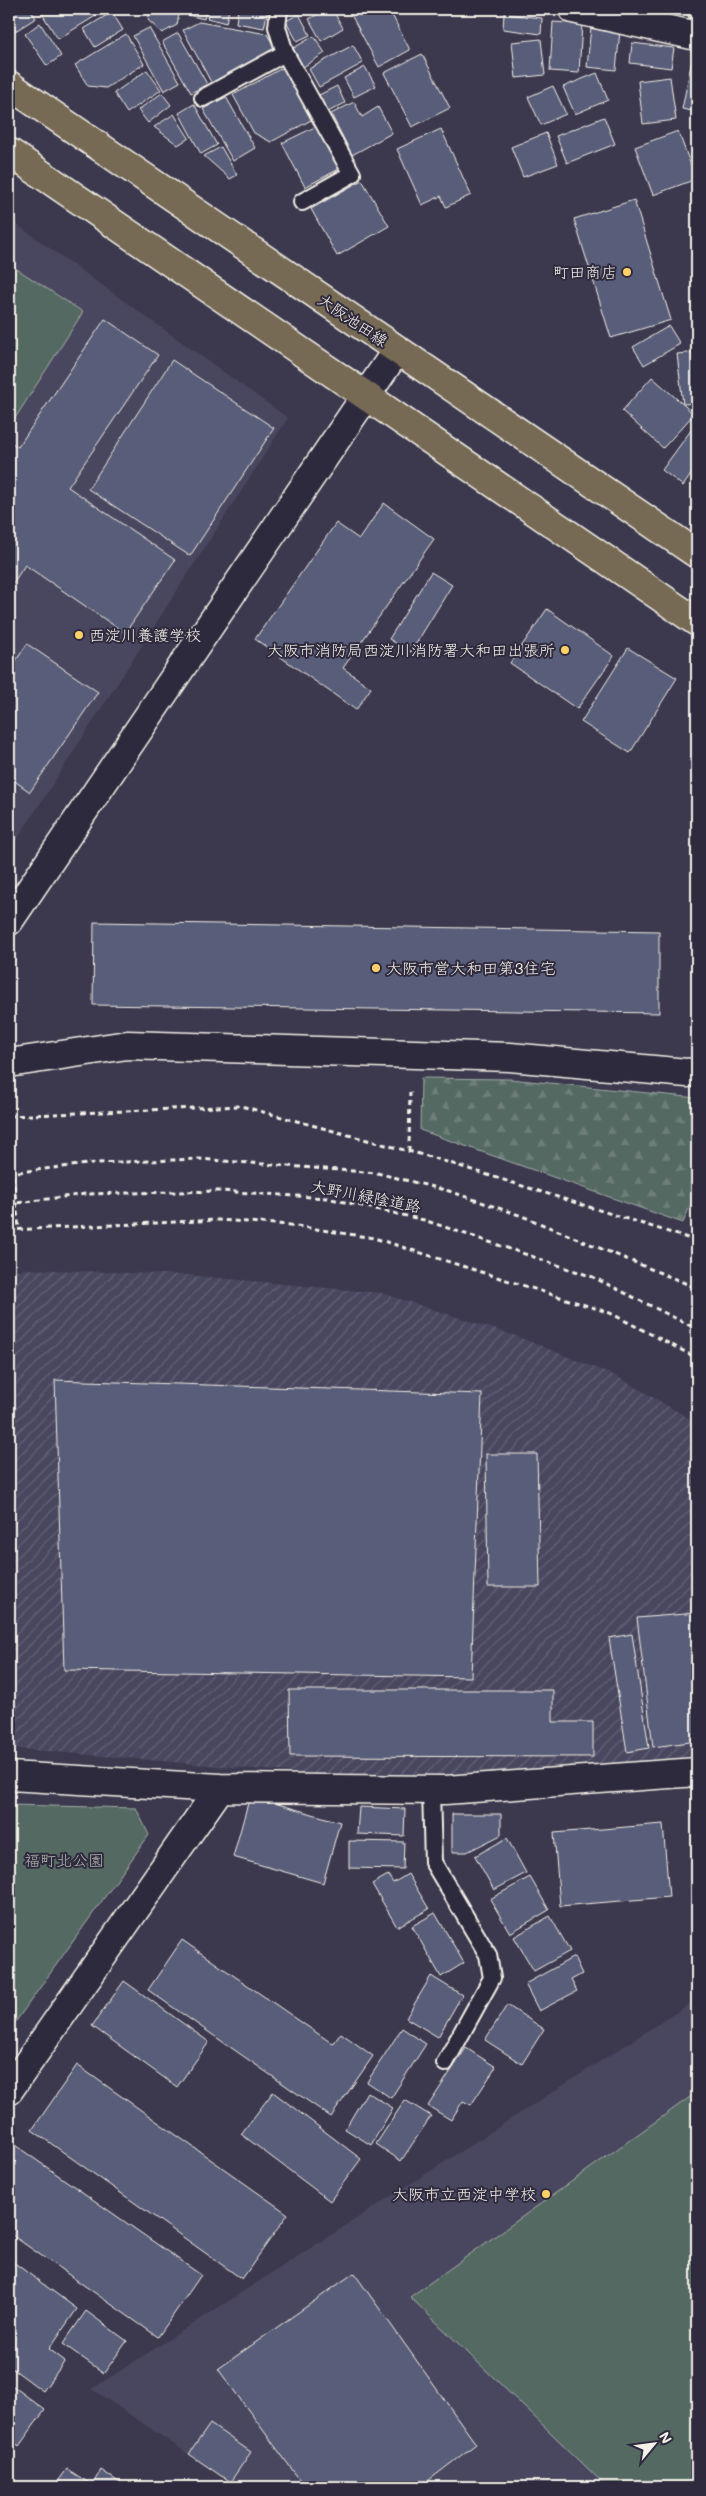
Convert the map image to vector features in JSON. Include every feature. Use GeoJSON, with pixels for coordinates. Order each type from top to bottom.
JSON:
{"type":"FeatureCollection","features":[{"type":"Feature","properties":{"kind":"main road","name":"大阪池田線"},"geometry":{"type":"LineString","coordinates":[[9,85],[697,554]]}},
{"type":"Feature","properties":{"kind":"main road"},"geometry":{"type":"LineString","coordinates":[[9,152],[697,622]]}},
{"type":"Feature","properties":{"kind":"street"},"geometry":{"type":"LineString","coordinates":[[573,9],[697,36]]}},
{"type":"Feature","properties":{"kind":"street"},"geometry":{"type":"LineString","coordinates":[[9,921],[397,350]]}},
{"type":"Feature","properties":{"kind":"street"},"geometry":{"type":"LineString","coordinates":[[9,1063],[127,1045],[510,1057],[687,1073],[697,1072]]}},
{"type":"Feature","properties":{"kind":"street"},"geometry":{"type":"LineString","coordinates":[[9,1776],[220,1788],[431,1790],[697,1772]]}},
{"type":"Feature","properties":{"kind":"street"},"geometry":{"type":"LineString","coordinates":[[9,2090],[220,1788]]}},
{"type":"Feature","properties":{"kind":"lane"},"geometry":{"type":"LineString","coordinates":[[279,9],[277,27],[285,54],[352,174],[302,202]]}},
{"type":"Feature","properties":{"kind":"lane"},"geometry":{"type":"LineString","coordinates":[[696,9],[697,13]]}},
{"type":"Feature","properties":{"kind":"lane"},"geometry":{"type":"LineString","coordinates":[[203,98],[285,54]]}},
{"type":"Feature","properties":{"kind":"lane"},"geometry":{"type":"LineString","coordinates":[[431,1790],[433,1862],[488,1955],[492,1978],[445,2063]]}},
{"type":"Feature","properties":{"kind":"path"},"geometry":{"type":"LineString","coordinates":[[409,1151],[410,1083]]}},
{"type":"Feature","properties":{"kind":"path"},"geometry":{"type":"LineString","coordinates":[[9,1116],[241,1106],[409,1151],[697,1241]]}},
{"type":"Feature","properties":{"kind":"path"},"geometry":{"type":"LineString","coordinates":[[9,1140],[11,1173],[19,1229]]}},
{"type":"Feature","properties":{"kind":"path","name":"大野川緑陰道路"},"geometry":{"type":"LineString","coordinates":[[11,1173],[97,1163],[199,1158],[377,1173],[449,1192],[522,1216],[697,1288]]}},
{"type":"Feature","properties":{"kind":"path","name":"大野川緑陰道路"},"geometry":{"type":"LineString","coordinates":[[9,1204],[86,1194],[220,1191],[327,1198],[424,1220],[593,1277],[697,1329]]}},
{"type":"Feature","properties":{"kind":"path"},"geometry":{"type":"LineString","coordinates":[[9,1230],[218,1220],[290,1225],[374,1238],[610,1313],[697,1358]]}},
{"type":"Feature","properties":{"kind":"shaded area","name":"西淀川養護学校"},"geometry":{"type":"Polygon","coordinates":[[[9,219],[288,418],[9,852],[9,219]]]}},
{"type":"Feature","properties":{"kind":"shaded area"},"geometry":{"type":"Polygon","coordinates":[[[26,1269],[185,1275],[381,1293],[516,1336],[618,1377],[697,1423],[697,1759],[417,1783],[9,1748],[9,1271],[26,1269]]]}},
{"type":"Feature","properties":{"kind":"shaded area","name":"大阪市立西淀中学校"},"geometry":{"type":"Polygon","coordinates":[[[697,1999],[697,2487],[237,2487],[92,2389],[697,1999]]]}},
{"type":"Feature","properties":{"kind":"green space"},"geometry":{"type":"Polygon","coordinates":[[[9,264],[83,312],[12,423],[9,421],[9,264]]]}},
{"type":"Feature","properties":{"kind":"green space"},"geometry":{"type":"Polygon","coordinates":[[[421,1078],[510,1079],[697,1098],[697,1189],[683,1223],[420,1130],[421,1078]]]}},
{"type":"Feature","properties":{"kind":"green space","name":"福町北公園"},"geometry":{"type":"Polygon","coordinates":[[[9,1805],[136,1808],[149,1835],[9,2031],[9,1805]]]}},
{"type":"Feature","properties":{"kind":"green space"},"geometry":{"type":"Polygon","coordinates":[[[697,2092],[697,2487],[607,2487],[410,2297],[697,2092]]]}},
{"type":"Feature","properties":{"kind":"building"},"geometry":{"type":"Polygon","coordinates":[[[9,9],[30,9],[36,18],[12,33],[9,31],[9,9]]]}},
{"type":"Feature","properties":{"kind":"building"},"geometry":{"type":"Polygon","coordinates":[[[39,9],[107,9],[58,39],[39,9]]]}},
{"type":"Feature","properties":{"kind":"building"},"geometry":{"type":"Polygon","coordinates":[[[150,9],[180,9],[177,25],[162,33],[148,20],[150,9]]]}},
{"type":"Feature","properties":{"kind":"building"},"geometry":{"type":"Polygon","coordinates":[[[185,9],[207,9],[204,19],[184,14],[185,9]]]}},
{"type":"Feature","properties":{"kind":"building"},"geometry":{"type":"Polygon","coordinates":[[[210,9],[229,9],[226,23],[207,18],[210,9]]]}},
{"type":"Feature","properties":{"kind":"building"},"geometry":{"type":"Polygon","coordinates":[[[238,9],[268,9],[264,28],[236,23],[238,9]]]}},
{"type":"Feature","properties":{"kind":"building"},"geometry":{"type":"Polygon","coordinates":[[[328,9],[332,9],[343,28],[321,41],[309,19],[328,9]]]}},
{"type":"Feature","properties":{"kind":"building"},"geometry":{"type":"Polygon","coordinates":[[[348,9],[389,9],[410,50],[379,67],[348,9]]]}},
{"type":"Feature","properties":{"kind":"building"},"geometry":{"type":"Polygon","coordinates":[[[112,12],[123,30],[95,47],[84,29],[112,12]]]}},
{"type":"Feature","properties":{"kind":"building"},"geometry":{"type":"Polygon","coordinates":[[[299,14],[310,35],[297,41],[286,21],[299,14]]]}},
{"type":"Feature","properties":{"kind":"building"},"geometry":{"type":"Polygon","coordinates":[[[504,14],[542,18],[541,34],[503,29],[504,14]]]}},
{"type":"Feature","properties":{"kind":"building"},"geometry":{"type":"Polygon","coordinates":[[[199,22],[267,34],[276,50],[212,84],[183,30],[199,22]]]}},
{"type":"Feature","properties":{"kind":"building"},"geometry":{"type":"Polygon","coordinates":[[[553,22],[582,24],[579,73],[550,71],[553,22]]]}},
{"type":"Feature","properties":{"kind":"building"},"geometry":{"type":"Polygon","coordinates":[[[40,23],[61,56],[47,66],[25,34],[40,23]]]}},
{"type":"Feature","properties":{"kind":"building"},"geometry":{"type":"Polygon","coordinates":[[[591,27],[620,31],[616,70],[587,67],[591,27]]]}},
{"type":"Feature","properties":{"kind":"building"},"geometry":{"type":"Polygon","coordinates":[[[149,28],[180,82],[164,91],[133,36],[149,28]]]}},
{"type":"Feature","properties":{"kind":"building"},"geometry":{"type":"Polygon","coordinates":[[[178,33],[207,84],[191,93],[162,42],[178,33]]]}},
{"type":"Feature","properties":{"kind":"building"},"geometry":{"type":"Polygon","coordinates":[[[126,34],[144,64],[106,88],[88,86],[75,65],[126,34]]]}},
{"type":"Feature","properties":{"kind":"building"},"geometry":{"type":"Polygon","coordinates":[[[314,36],[325,53],[303,67],[292,49],[314,36]]]}},
{"type":"Feature","properties":{"kind":"building"},"geometry":{"type":"Polygon","coordinates":[[[541,39],[545,75],[516,78],[512,42],[541,39]]]}},
{"type":"Feature","properties":{"kind":"building"},"geometry":{"type":"Polygon","coordinates":[[[632,43],[674,48],[671,68],[630,63],[632,43]]]}},
{"type":"Feature","properties":{"kind":"building"},"geometry":{"type":"Polygon","coordinates":[[[353,45],[363,63],[319,87],[309,69],[353,45]]]}},
{"type":"Feature","properties":{"kind":"building"},"geometry":{"type":"Polygon","coordinates":[[[422,54],[450,108],[412,127],[384,73],[422,54]]]}},
{"type":"Feature","properties":{"kind":"building"},"geometry":{"type":"Polygon","coordinates":[[[692,60],[697,61],[697,112],[682,109],[692,60]]]}},
{"type":"Feature","properties":{"kind":"building"},"geometry":{"type":"Polygon","coordinates":[[[284,67],[313,119],[271,142],[254,133],[233,95],[284,67]]]}},
{"type":"Feature","properties":{"kind":"building"},"geometry":{"type":"Polygon","coordinates":[[[365,67],[376,86],[354,97],[344,78],[365,67]]]}},
{"type":"Feature","properties":{"kind":"building"},"geometry":{"type":"Polygon","coordinates":[[[147,70],[161,90],[127,113],[114,93],[147,70]]]}},
{"type":"Feature","properties":{"kind":"building"},"geometry":{"type":"Polygon","coordinates":[[[597,73],[608,100],[575,114],[563,87],[597,73]]]}},
{"type":"Feature","properties":{"kind":"building"},"geometry":{"type":"Polygon","coordinates":[[[670,77],[676,120],[643,124],[638,81],[670,77]]]}},
{"type":"Feature","properties":{"kind":"building"},"geometry":{"type":"Polygon","coordinates":[[[337,86],[345,103],[328,112],[319,95],[337,86]]]}},
{"type":"Feature","properties":{"kind":"building"},"geometry":{"type":"Polygon","coordinates":[[[553,86],[566,114],[541,125],[528,97],[553,86]]]}},
{"type":"Feature","properties":{"kind":"building"},"geometry":{"type":"Polygon","coordinates":[[[162,93],[171,105],[148,123],[138,110],[162,93]]]}},
{"type":"Feature","properties":{"kind":"building"},"geometry":{"type":"Polygon","coordinates":[[[226,97],[255,148],[233,161],[203,109],[226,97]]]}},
{"type":"Feature","properties":{"kind":"building"},"geometry":{"type":"Polygon","coordinates":[[[354,102],[362,117],[378,107],[392,133],[352,155],[331,114],[354,102]]]}},
{"type":"Feature","properties":{"kind":"building"},"geometry":{"type":"Polygon","coordinates":[[[194,104],[217,145],[201,154],[179,113],[194,104]]]}},
{"type":"Feature","properties":{"kind":"building"},"geometry":{"type":"Polygon","coordinates":[[[174,114],[189,138],[178,145],[154,127],[174,114]]]}},
{"type":"Feature","properties":{"kind":"building"},"geometry":{"type":"Polygon","coordinates":[[[604,117],[615,144],[567,163],[556,136],[604,117]]]}},
{"type":"Feature","properties":{"kind":"building"},"geometry":{"type":"Polygon","coordinates":[[[317,126],[339,169],[305,187],[282,143],[317,126]]]}},
{"type":"Feature","properties":{"kind":"building"},"geometry":{"type":"Polygon","coordinates":[[[441,129],[471,195],[446,207],[441,196],[422,205],[397,149],[441,129]]]}},
{"type":"Feature","properties":{"kind":"building"},"geometry":{"type":"Polygon","coordinates":[[[678,131],[696,179],[653,195],[635,147],[678,131]]]}},
{"type":"Feature","properties":{"kind":"building"},"geometry":{"type":"Polygon","coordinates":[[[546,133],[558,164],[523,177],[511,147],[546,133]]]}},
{"type":"Feature","properties":{"kind":"building"},"geometry":{"type":"Polygon","coordinates":[[[221,147],[237,175],[230,179],[204,156],[221,147]]]}},
{"type":"Feature","properties":{"kind":"building"},"geometry":{"type":"Polygon","coordinates":[[[362,180],[389,226],[337,256],[311,209],[362,180]]]}},
{"type":"Feature","properties":{"kind":"building"},"geometry":{"type":"Polygon","coordinates":[[[634,200],[671,320],[611,338],[574,219],[634,200]]]}},
{"type":"Feature","properties":{"kind":"building"},"geometry":{"type":"Polygon","coordinates":[[[105,319],[158,355],[68,487],[175,560],[125,633],[25,565],[9,589],[9,441],[18,447],[105,319]]]}},
{"type":"Feature","properties":{"kind":"building"},"geometry":{"type":"Polygon","coordinates":[[[669,326],[680,344],[644,365],[633,347],[669,326]]]}},
{"type":"Feature","properties":{"kind":"building"},"geometry":{"type":"Polygon","coordinates":[[[697,352],[697,403],[683,404],[677,354],[697,352]]]}},
{"type":"Feature","properties":{"kind":"building"},"geometry":{"type":"Polygon","coordinates":[[[172,360],[274,428],[190,556],[88,489],[172,360]]]}},
{"type":"Feature","properties":{"kind":"building"},"geometry":{"type":"Polygon","coordinates":[[[652,377],[694,414],[663,448],[622,411],[652,377]]]}},
{"type":"Feature","properties":{"kind":"building"},"geometry":{"type":"Polygon","coordinates":[[[697,422],[697,466],[683,486],[662,470],[697,422]]]}},
{"type":"Feature","properties":{"kind":"building"},"geometry":{"type":"Polygon","coordinates":[[[384,503],[434,539],[343,668],[371,688],[356,710],[255,639],[336,523],[359,539],[384,503]]]}},
{"type":"Feature","properties":{"kind":"building"},"geometry":{"type":"Polygon","coordinates":[[[431,572],[452,585],[411,652],[389,639],[431,572]]]}},
{"type":"Feature","properties":{"kind":"building"},"geometry":{"type":"Polygon","coordinates":[[[547,609],[614,656],[577,709],[510,663],[547,609]]]}},
{"type":"Feature","properties":{"kind":"building"},"geometry":{"type":"Polygon","coordinates":[[[27,644],[98,692],[30,792],[9,777],[9,662],[13,665],[27,644]]]}},
{"type":"Feature","properties":{"kind":"building"},"geometry":{"type":"Polygon","coordinates":[[[628,648],[677,678],[630,753],[581,722],[628,648]]]}},
{"type":"Feature","properties":{"kind":"building","name":"大阪市営大和田第3住宅"},"geometry":{"type":"Polygon","coordinates":[[[94,922],[659,931],[659,1013],[93,1005],[94,922]]]}},
{"type":"Feature","properties":{"kind":"building"},"geometry":{"type":"Polygon","coordinates":[[[55,1380],[482,1394],[471,1677],[64,1670],[55,1380]]]}},
{"type":"Feature","properties":{"kind":"building"},"geometry":{"type":"Polygon","coordinates":[[[486,1454],[537,1454],[540,1587],[488,1587],[486,1454]]]}},
{"type":"Feature","properties":{"kind":"building"},"geometry":{"type":"Polygon","coordinates":[[[697,1613],[697,1741],[653,1747],[637,1618],[697,1613]]]}},
{"type":"Feature","properties":{"kind":"building"},"geometry":{"type":"Polygon","coordinates":[[[632,1634],[649,1748],[627,1752],[609,1638],[632,1634]]]}},
{"type":"Feature","properties":{"kind":"building"},"geometry":{"type":"Polygon","coordinates":[[[289,1690],[553,1690],[553,1722],[593,1722],[593,1757],[290,1756],[289,1690]]]}},
{"type":"Feature","properties":{"kind":"building"},"geometry":{"type":"Polygon","coordinates":[[[250,1796],[340,1822],[323,1883],[233,1857],[250,1796]]]}},
{"type":"Feature","properties":{"kind":"building"},"geometry":{"type":"Polygon","coordinates":[[[359,1807],[405,1809],[404,1836],[357,1834],[359,1807]]]}},
{"type":"Feature","properties":{"kind":"building"},"geometry":{"type":"Polygon","coordinates":[[[452,1814],[501,1814],[501,1835],[467,1852],[452,1852],[452,1814]]]}},
{"type":"Feature","properties":{"kind":"building"},"geometry":{"type":"Polygon","coordinates":[[[663,1824],[669,1897],[560,1906],[554,1833],[663,1824]]]}},
{"type":"Feature","properties":{"kind":"building"},"geometry":{"type":"Polygon","coordinates":[[[507,1838],[526,1873],[494,1890],[475,1856],[507,1838]]]}},
{"type":"Feature","properties":{"kind":"building"},"geometry":{"type":"Polygon","coordinates":[[[349,1841],[404,1842],[403,1869],[349,1868],[349,1841]]]}},
{"type":"Feature","properties":{"kind":"building"},"geometry":{"type":"Polygon","coordinates":[[[408,1874],[429,1909],[397,1927],[372,1884],[388,1875],[393,1883],[408,1874]]]}},
{"type":"Feature","properties":{"kind":"building"},"geometry":{"type":"Polygon","coordinates":[[[530,1877],[549,1910],[510,1933],[490,1899],[530,1877]]]}},
{"type":"Feature","properties":{"kind":"building"},"geometry":{"type":"Polygon","coordinates":[[[435,1913],[464,1963],[441,1977],[412,1926],[435,1913]]]}},
{"type":"Feature","properties":{"kind":"building"},"geometry":{"type":"Polygon","coordinates":[[[550,1916],[570,1951],[534,1971],[514,1937],[550,1916]]]}},
{"type":"Feature","properties":{"kind":"building"},"geometry":{"type":"Polygon","coordinates":[[[182,1940],[333,2044],[341,2033],[373,2056],[331,2117],[148,1990],[182,1940]]]}},
{"type":"Feature","properties":{"kind":"building"},"geometry":{"type":"Polygon","coordinates":[[[574,1957],[582,1974],[571,1980],[577,1991],[539,2011],[525,1984],[574,1957]]]}},
{"type":"Feature","properties":{"kind":"building"},"geometry":{"type":"Polygon","coordinates":[[[431,1976],[462,1995],[438,2037],[406,2018],[431,1976]]]}},
{"type":"Feature","properties":{"kind":"building"},"geometry":{"type":"Polygon","coordinates":[[[124,1981],[209,2042],[177,2087],[92,2026],[124,1981]]]}},
{"type":"Feature","properties":{"kind":"building"},"geometry":{"type":"Polygon","coordinates":[[[507,2005],[544,2029],[522,2064],[485,2040],[507,2005]]]}},
{"type":"Feature","properties":{"kind":"building"},"geometry":{"type":"Polygon","coordinates":[[[402,2028],[426,2044],[391,2098],[367,2082],[402,2028]]]}},
{"type":"Feature","properties":{"kind":"building"},"geometry":{"type":"Polygon","coordinates":[[[466,2048],[496,2067],[471,2105],[463,2101],[451,2120],[428,2106],[466,2048]]]}},
{"type":"Feature","properties":{"kind":"building"},"geometry":{"type":"Polygon","coordinates":[[[77,2065],[288,2214],[242,2279],[32,2130],[77,2065]]]}},
{"type":"Feature","properties":{"kind":"building"},"geometry":{"type":"Polygon","coordinates":[[[273,2092],[361,2159],[330,2201],[241,2134],[273,2092]]]}},
{"type":"Feature","properties":{"kind":"building"},"geometry":{"type":"Polygon","coordinates":[[[367,2092],[393,2108],[371,2145],[345,2129],[367,2092]]]}},
{"type":"Feature","properties":{"kind":"building"},"geometry":{"type":"Polygon","coordinates":[[[405,2100],[431,2116],[401,2161],[376,2144],[405,2100]]]}},
{"type":"Feature","properties":{"kind":"building"},"geometry":{"type":"Polygon","coordinates":[[[12,2143],[201,2275],[158,2337],[9,2233],[9,2148],[12,2143]]]}},
{"type":"Feature","properties":{"kind":"building"},"geometry":{"type":"Polygon","coordinates":[[[9,2259],[77,2309],[49,2349],[65,2361],[43,2391],[9,2366],[9,2259]]]}},
{"type":"Feature","properties":{"kind":"building"},"geometry":{"type":"Polygon","coordinates":[[[354,2273],[476,2444],[420,2487],[305,2487],[218,2369],[354,2273]]]}},
{"type":"Feature","properties":{"kind":"building"},"geometry":{"type":"Polygon","coordinates":[[[86,2311],[127,2341],[104,2373],[63,2344],[86,2311]]]}},
{"type":"Feature","properties":{"kind":"building"},"geometry":{"type":"Polygon","coordinates":[[[9,2383],[45,2410],[19,2446],[9,2438],[9,2383]]]}},
{"type":"Feature","properties":{"kind":"building"},"geometry":{"type":"Polygon","coordinates":[[[210,2424],[251,2452],[230,2482],[189,2454],[210,2424]]]}},
{"type":"Feature","properties":{"kind":"building"},"geometry":{"type":"Polygon","coordinates":[[[67,2469],[92,2485],[101,2470],[126,2487],[54,2487],[67,2469]]]}},
{"type":"Feature","properties":{"kind":"place","name":"町田商店"},"geometry":{"type":"Point","coordinates":[627,272]}},
{"type":"Feature","properties":{"kind":"place","name":"西淀川養護学校"},"geometry":{"type":"Point","coordinates":[79,635]}},
{"type":"Feature","properties":{"kind":"place","name":"大阪市消防局西淀川消防署大和田出張所"},"geometry":{"type":"Point","coordinates":[565,650]}},
{"type":"Feature","properties":{"kind":"place","name":"大阪市営大和田第3住宅"},"geometry":{"type":"Point","coordinates":[376,968]}},
{"type":"Feature","properties":{"kind":"place","name":"大阪市立西淀中学校"},"geometry":{"type":"Point","coordinates":[546,2194]}}]}
